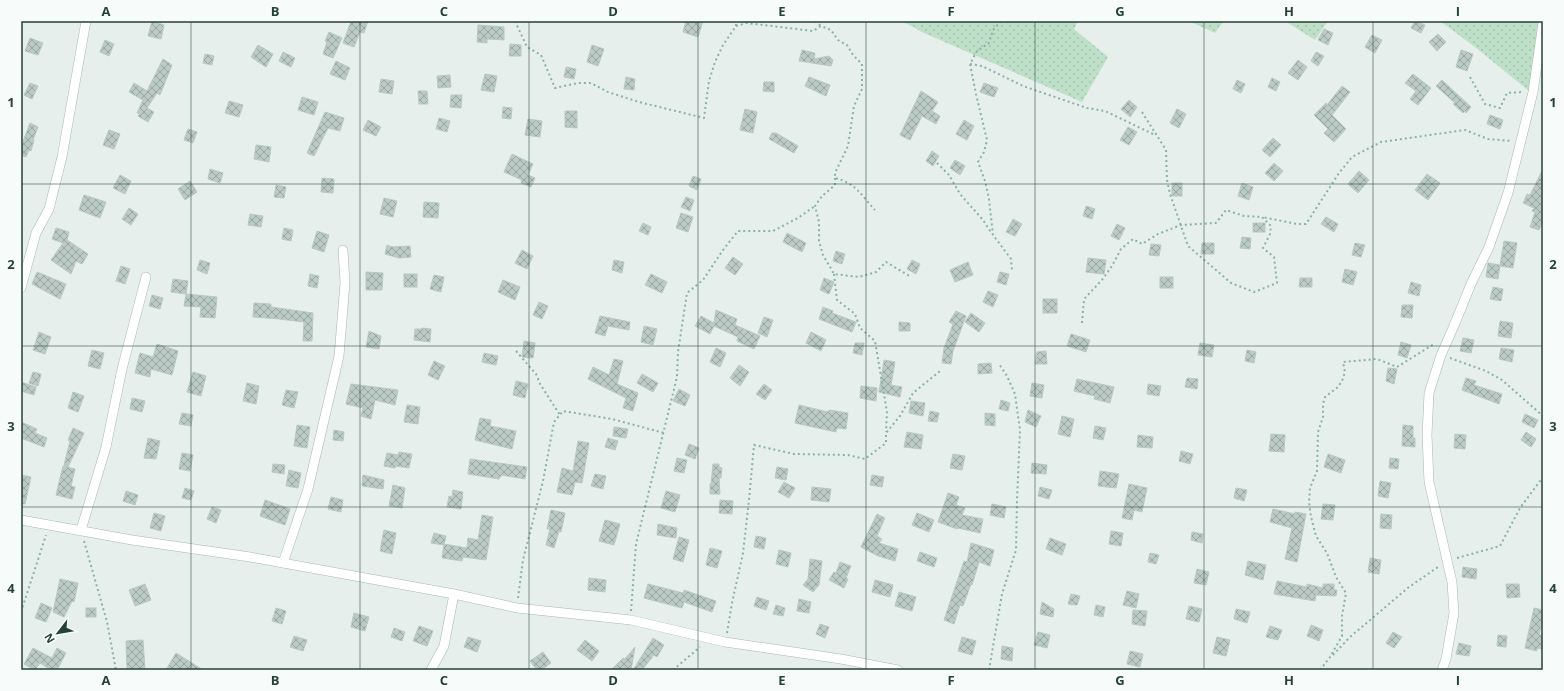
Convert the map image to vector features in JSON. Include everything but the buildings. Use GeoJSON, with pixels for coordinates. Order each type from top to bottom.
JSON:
{"type":"FeatureCollection","features":[{"type":"Feature","properties":{"kind":"street"},"geometry":{"type":"LineString","coordinates":[[21,288],[36,234],[48,209],[62,157],[86,21]]}},
{"type":"Feature","properties":{"kind":"street"},"geometry":{"type":"LineString","coordinates":[[1442,670],[1446,659],[1454,613],[1452,582],[1428,482],[1429,393],[1441,355],[1454,328],[1470,284],[1489,247],[1508,193],[1522,142],[1533,92],[1543,23]]}},
{"type":"Feature","properties":{"kind":"street"},"geometry":{"type":"LineString","coordinates":[[283,563],[308,489],[339,356],[345,283],[343,250]]}},
{"type":"Feature","properties":{"kind":"street"},"geometry":{"type":"LineString","coordinates":[[81,530],[106,447],[122,369],[146,277]]}},
{"type":"Feature","properties":{"kind":"street"},"geometry":{"type":"LineString","coordinates":[[21,520],[132,540],[250,557],[454,594],[517,608],[631,620],[725,642],[841,659],[898,670]]}},
{"type":"Feature","properties":{"kind":"street"},"geometry":{"type":"LineString","coordinates":[[431,670],[444,646],[454,594]]}},
{"type":"Feature","properties":{"kind":"path"},"geometry":{"type":"LineString","coordinates":[[516,21],[527,48],[541,55],[555,88],[591,82],[608,92],[639,102],[704,118],[709,81],[715,62],[723,45],[736,26],[736,21]]}},
{"type":"Feature","properties":{"kind":"path"},"geometry":{"type":"LineString","coordinates":[[631,620],[636,544],[677,378],[678,352],[688,293],[703,280],[738,231],[773,231],[798,218],[815,206],[822,196],[835,185],[835,173],[848,146],[854,106],[862,88],[862,64],[853,55],[847,45],[838,40],[831,30],[821,26],[816,21]]}},
{"type":"Feature","properties":{"kind":"path"},"geometry":{"type":"LineString","coordinates":[[993,235],[989,199],[985,181],[978,162],[984,152],[987,140],[970,64],[977,51],[989,44],[993,30],[1001,21]]}},
{"type":"Feature","properties":{"kind":"path"},"geometry":{"type":"LineString","coordinates":[[736,26],[747,23],[813,31],[821,26]]}},
{"type":"Feature","properties":{"kind":"path"},"geometry":{"type":"LineString","coordinates":[[970,64],[982,66],[1023,86],[1087,108],[1105,111],[1156,135]]}},
{"type":"Feature","properties":{"kind":"path"},"geometry":{"type":"LineString","coordinates":[[1470,77],[1485,104],[1500,108],[1507,94],[1515,92],[1533,92]]}},
{"type":"Feature","properties":{"kind":"path"},"geometry":{"type":"LineString","coordinates":[[1142,112],[1166,150],[1167,180],[1170,194],[1188,246],[1231,283],[1254,292],[1277,283],[1274,257],[1263,248],[1270,234],[1271,226],[1262,218]]}},
{"type":"Feature","properties":{"kind":"path"},"geometry":{"type":"LineString","coordinates":[[1082,323],[1084,299],[1102,280],[1112,266],[1121,249],[1133,239],[1142,244],[1158,234],[1181,225],[1216,223],[1226,210],[1244,216],[1306,224],[1339,173],[1352,157],[1381,142],[1466,130],[1488,139],[1522,142]]}},
{"type":"Feature","properties":{"kind":"path"},"geometry":{"type":"LineString","coordinates":[[937,163],[949,175],[960,194],[983,220],[1011,259],[1012,271]]}},
{"type":"Feature","properties":{"kind":"path"},"geometry":{"type":"LineString","coordinates":[[835,178],[845,181],[858,190],[875,210]]}},
{"type":"Feature","properties":{"kind":"path"},"geometry":{"type":"LineString","coordinates":[[725,642],[743,554],[754,445],[794,454],[848,455],[865,459],[886,443],[888,412],[875,341],[860,328],[855,314],[837,300],[834,274],[823,255],[819,241],[819,222],[815,206]]}},
{"type":"Feature","properties":{"kind":"path"},"geometry":{"type":"LineString","coordinates":[[834,274],[858,277],[876,272],[886,262],[911,277]]}},
{"type":"Feature","properties":{"kind":"path"},"geometry":{"type":"LineString","coordinates":[[1320,670],[1330,657],[1342,636],[1342,616],[1346,594],[1336,578],[1327,553],[1316,536],[1309,502],[1310,488],[1318,471],[1318,432],[1323,417],[1323,404],[1325,397],[1338,387],[1342,381],[1345,372],[1343,362],[1377,359],[1396,367],[1436,343]]}},
{"type":"Feature","properties":{"kind":"path"},"geometry":{"type":"LineString","coordinates":[[516,351],[536,374],[540,384],[560,415]]}},
{"type":"Feature","properties":{"kind":"path"},"geometry":{"type":"LineString","coordinates":[[1441,355],[1486,371],[1502,380],[1543,416]]}},
{"type":"Feature","properties":{"kind":"path"},"geometry":{"type":"LineString","coordinates":[[989,670],[1002,594],[1016,550],[1020,430],[1015,394],[1007,376],[999,364]]}},
{"type":"Feature","properties":{"kind":"path"},"geometry":{"type":"LineString","coordinates":[[886,433],[900,416],[914,393],[940,371]]}},
{"type":"Feature","properties":{"kind":"path"},"geometry":{"type":"LineString","coordinates":[[517,608],[523,560],[543,481],[554,422],[563,411],[612,419],[664,434]]}},
{"type":"Feature","properties":{"kind":"path"},"geometry":{"type":"LineString","coordinates":[[21,612],[49,524]]}},
{"type":"Feature","properties":{"kind":"path"},"geometry":{"type":"LineString","coordinates":[[81,530],[107,622],[116,670]]}},
{"type":"Feature","properties":{"kind":"path"},"geometry":{"type":"LineString","coordinates":[[673,670],[698,648],[714,639]]}},
{"type":"Feature","properties":{"kind":"green space"},"geometry":{"type":"Polygon","coordinates":[[[902,21],[1078,21],[1074,29],[1108,57],[1082,102],[924,33],[902,21]]]}},
{"type":"Feature","properties":{"kind":"green space"},"geometry":{"type":"Polygon","coordinates":[[[1189,21],[1224,21],[1215,33],[1189,21]]]}},
{"type":"Feature","properties":{"kind":"green space"},"geometry":{"type":"Polygon","coordinates":[[[1285,21],[1328,21],[1315,40],[1285,21]]]}},
{"type":"Feature","properties":{"kind":"green space"},"geometry":{"type":"Polygon","coordinates":[[[1440,21],[1543,21],[1529,91],[1475,47],[1440,21]]]}}]}
